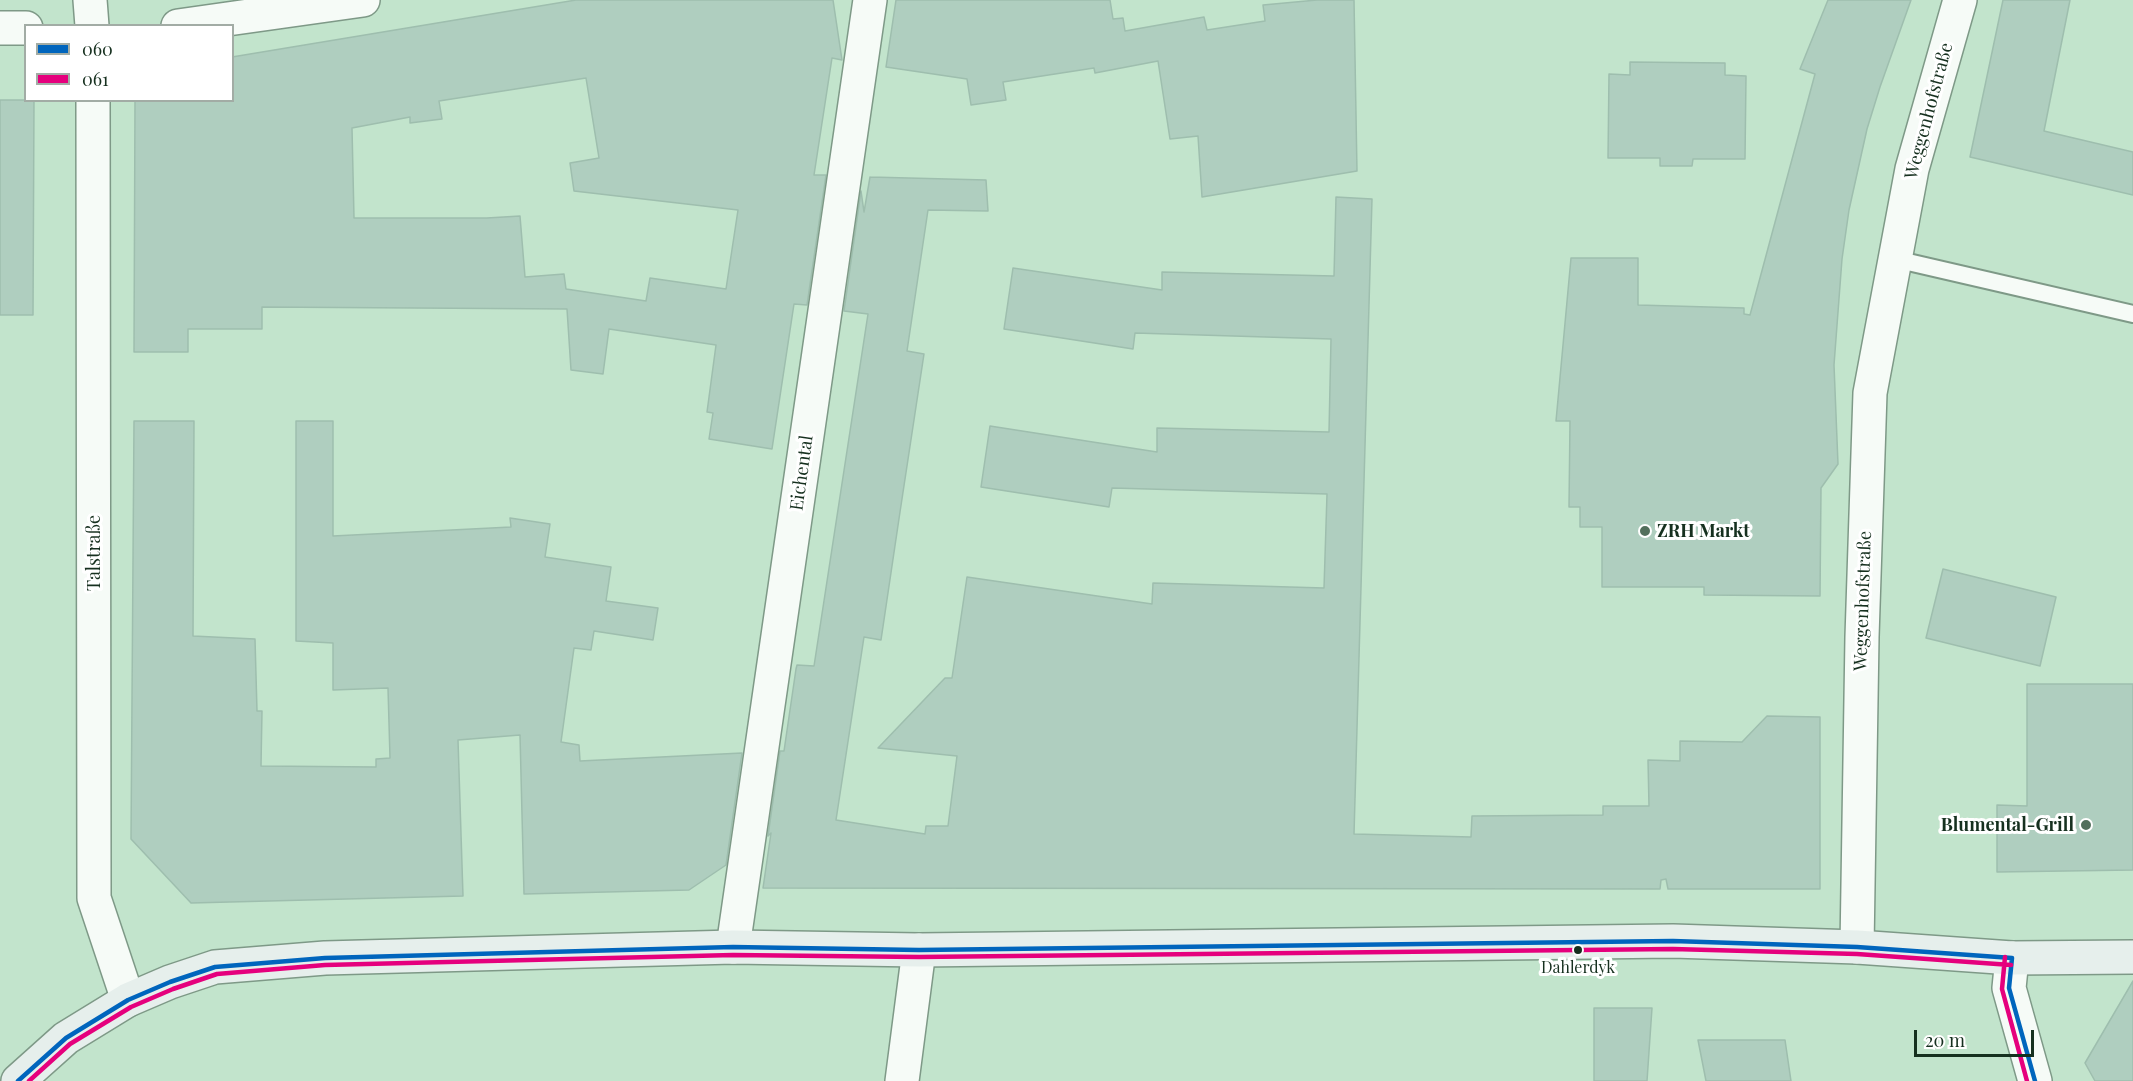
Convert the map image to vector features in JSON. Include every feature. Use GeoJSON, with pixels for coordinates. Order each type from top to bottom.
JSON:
{"type":"FeatureCollection","features":[{"type":"Feature","properties":{"kind":"main road"},"geometry":{"type":"LineString","coordinates":[[18,1081],[66,1038],[128,999],[215,967],[336,958],[733,947],[920,950],[1673,941],[1857,947],[2012,958],[2133,957]]}},
{"type":"Feature","properties":{"kind":"street"},"geometry":{"type":"LineString","coordinates":[[90,0],[92,24]]}},
{"type":"Feature","properties":{"kind":"street"},"geometry":{"type":"LineString","coordinates":[[192,24],[363,0]]}},
{"type":"Feature","properties":{"kind":"street","name":"Eichental"},"geometry":{"type":"LineString","coordinates":[[733,947],[870,0]]}},
{"type":"Feature","properties":{"kind":"street","name":"Weggenhofstraße"},"geometry":{"type":"LineString","coordinates":[[1857,947],[1862,637],[1870,393],[1912,169],[1960,0]]}},
{"type":"Feature","properties":{"kind":"street"},"geometry":{"type":"LineString","coordinates":[[0,28],[24,28]]}},
{"type":"Feature","properties":{"kind":"street","name":"Talstraße"},"geometry":{"type":"LineString","coordinates":[[93,102],[94,898],[128,999]]}},
{"type":"Feature","properties":{"kind":"street"},"geometry":{"type":"LineString","coordinates":[[902,1081],[920,950]]}},
{"type":"Feature","properties":{"kind":"street"},"geometry":{"type":"LineString","coordinates":[[2012,958],[2009,988],[2035,1081]]}},
{"type":"Feature","properties":{"kind":"lane"},"geometry":{"type":"LineString","coordinates":[[1895,259],[2133,314]]}},
{"type":"Feature","properties":{"kind":"building"},"geometry":{"type":"Polygon","coordinates":[[[576,0],[833,0],[842,60],[832,58],[814,175],[826,175],[807,305],[794,304],[772,449],[709,439],[713,413],[707,412],[716,345],[609,329],[603,374],[571,370],[567,309],[262,307],[262,329],[188,329],[188,352],[134,352],[135,102],[234,102],[234,57],[576,0]],[[586,78],[439,101],[442,119],[410,123],[410,117],[352,128],[354,218],[520,216],[525,277],[564,274],[566,289],[646,301],[650,278],[726,289],[738,210],[574,191],[570,163],[599,158],[586,78]]]}},
{"type":"Feature","properties":{"kind":"building"},"geometry":{"type":"Polygon","coordinates":[[[896,0],[1110,0],[1113,19],[1123,18],[1125,31],[1204,17],[1207,30],[1265,21],[1263,5],[1317,0],[1354,0],[1357,171],[1202,197],[1198,136],[1170,139],[1158,61],[1095,73],[1094,68],[1003,82],[1006,100],[971,105],[967,79],[886,67],[896,0]]]}},
{"type":"Feature","properties":{"kind":"building"},"geometry":{"type":"Polygon","coordinates":[[[1828,0],[1911,0],[1867,129],[1849,210],[1842,259],[1834,365],[1838,464],[1821,488],[1820,596],[1704,595],[1704,587],[1602,587],[1602,527],[1580,527],[1580,507],[1569,507],[1570,421],[1556,421],[1571,258],[1638,258],[1638,305],[1744,308],[1744,314],[1750,315],[1815,74],[1800,69],[1828,0]]]}},
{"type":"Feature","properties":{"kind":"building"},"geometry":{"type":"Polygon","coordinates":[[[2003,0],[2070,0],[2044,131],[2133,152],[2133,195],[1970,157],[2003,0]]]}},
{"type":"Feature","properties":{"kind":"building"},"geometry":{"type":"Polygon","coordinates":[[[1630,62],[1725,63],[1725,75],[1746,76],[1745,159],[1693,159],[1692,166],[1660,166],[1660,158],[1608,158],[1609,74],[1630,75],[1630,62]]]}},
{"type":"Feature","properties":{"kind":"building"},"geometry":{"type":"Polygon","coordinates":[[[0,100],[24,100],[24,102],[34,102],[33,315],[0,315],[0,100]]]}},
{"type":"Feature","properties":{"kind":"building"},"geometry":{"type":"Polygon","coordinates":[[[870,177],[986,180],[988,211],[928,210],[907,351],[924,354],[881,640],[864,637],[836,820],[925,834],[926,826],[948,826],[957,756],[878,748],[945,678],[952,678],[967,577],[1152,604],[1153,583],[1324,588],[1327,494],[1112,488],[1109,507],[981,487],[990,426],[1157,452],[1157,428],[1329,432],[1331,339],[1135,333],[1133,349],[1004,329],[1013,268],[1162,290],[1162,272],[1334,276],[1336,197],[1372,199],[1354,834],[1471,837],[1472,816],[1603,815],[1603,806],[1649,806],[1648,760],[1680,761],[1680,741],[1742,742],[1767,716],[1820,717],[1820,889],[1668,889],[1666,879],[1661,880],[1660,889],[763,888],[780,751],[784,751],[796,669],[797,665],[814,666],[868,314],[844,311],[861,191],[864,212],[870,177]]]}},
{"type":"Feature","properties":{"kind":"building"},"geometry":{"type":"Polygon","coordinates":[[[134,421],[194,421],[193,636],[255,639],[257,711],[262,711],[261,766],[376,767],[376,759],[390,758],[388,688],[333,690],[333,643],[296,641],[296,421],[333,421],[333,536],[511,527],[510,518],[550,524],[545,557],[611,567],[606,601],[658,608],[653,640],[594,631],[591,650],[574,648],[561,742],[579,745],[580,761],[742,753],[726,865],[689,890],[524,894],[520,735],[458,740],[463,896],[191,903],[131,839],[134,421]]]}},
{"type":"Feature","properties":{"kind":"building"},"geometry":{"type":"Polygon","coordinates":[[[1943,569],[2056,597],[2040,666],[1926,638],[1943,569]]]}},
{"type":"Feature","properties":{"kind":"building"},"geometry":{"type":"Polygon","coordinates":[[[2027,684],[2133,684],[2133,870],[1997,872],[1997,805],[2027,806],[2027,684]]]}},
{"type":"Feature","properties":{"kind":"building"},"geometry":{"type":"Polygon","coordinates":[[[2133,981],[2133,1081],[2095,1081],[2085,1063],[2133,981]]]}},
{"type":"Feature","properties":{"kind":"building"},"geometry":{"type":"Polygon","coordinates":[[[1594,1008],[1652,1008],[1647,1081],[1594,1081],[1594,1008]]]}},
{"type":"Feature","properties":{"kind":"building"},"geometry":{"type":"Polygon","coordinates":[[[1698,1040],[1785,1040],[1791,1081],[1706,1081],[1698,1040]]]}},
{"type":"Feature","properties":{"kind":"transit line","name":"060"},"geometry":{"type":"LineString","coordinates":[[18,1081],[66,1038],[128,1000],[170,982],[215,967],[325,958],[733,947],[919,950],[1673,941],[1857,947],[2012,958]]}},
{"type":"Feature","properties":{"kind":"transit line","name":"061"},"geometry":{"type":"LineString","coordinates":[[29,1081],[70,1044],[131,1007],[173,989],[217,974],[325,965],[733,955],[919,957],[1673,949],[1857,954],[2011,965]]}},
{"type":"Feature","properties":{"kind":"transit line","name":"061"},"geometry":{"type":"LineString","coordinates":[[2005,957],[2002,989],[2027,1081]]}},
{"type":"Feature","properties":{"kind":"transit line","name":"060"},"geometry":{"type":"LineString","coordinates":[[2012,958],[2009,988],[2035,1081]]}},
{"type":"Feature","properties":{"kind":"place","name":"ZRH Markt"},"geometry":{"type":"Point","coordinates":[1645,531]}},
{"type":"Feature","properties":{"kind":"place","name":"Blumental-Grill"},"geometry":{"type":"Point","coordinates":[2086,825]}},
{"type":"Feature","properties":{"kind":"place","name":"Dahlerdyk"},"geometry":{"type":"Point","coordinates":[1578,950]}}]}
